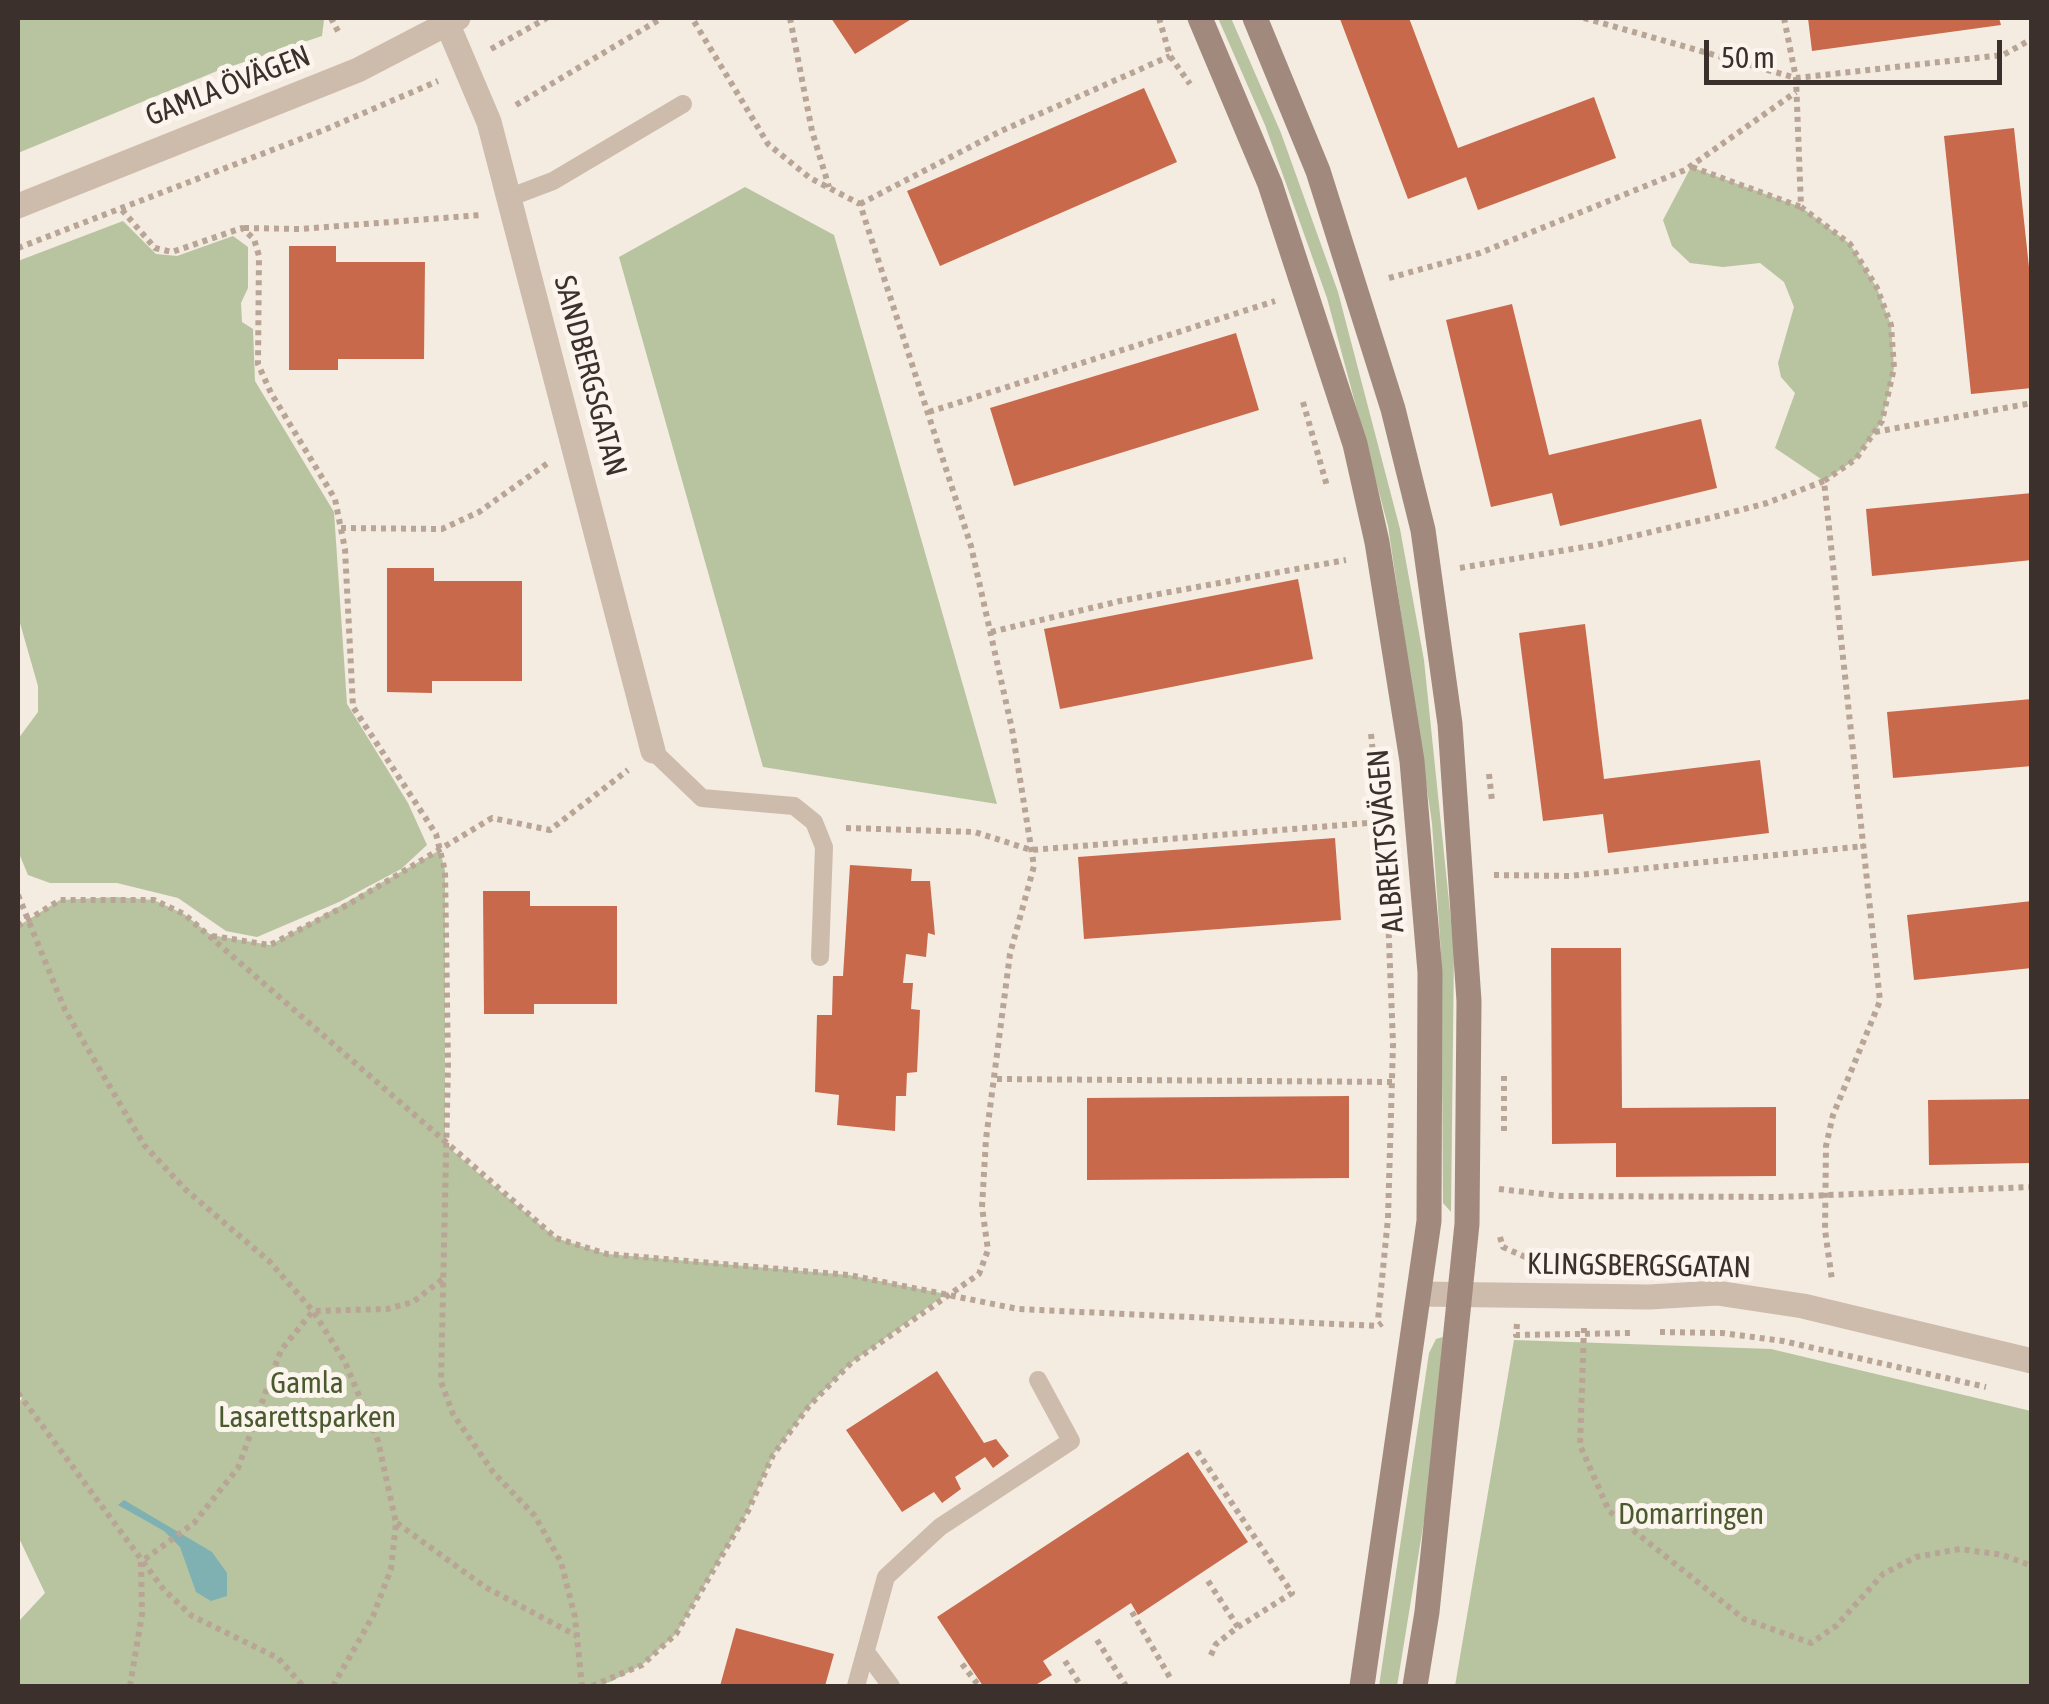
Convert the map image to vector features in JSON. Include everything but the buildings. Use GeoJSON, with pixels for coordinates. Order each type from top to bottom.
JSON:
{"type":"FeatureCollection","features":[{"type":"Feature","properties":{"kind":"main road","name":"ALBREKTSVÄGEN"},"geometry":{"type":"LineString","coordinates":[[1200,18],[1270,184],[1355,444],[1399,663],[1430,972],[1429,1221],[1362,1686]]}},
{"type":"Feature","properties":{"kind":"main road"},"geometry":{"type":"LineString","coordinates":[[1255,18],[1318,171],[1394,409],[1428,564],[1448,705],[1466,912],[1468,1205],[1462,1296],[1416,1686]]}},
{"type":"Feature","properties":{"kind":"street","name":"SANDBERGSGATAN"},"geometry":{"type":"LineString","coordinates":[[452,20],[490,122],[647,756]]}},
{"type":"Feature","properties":{"kind":"street","name":"GAMLA ÖVÄGEN"},"geometry":{"type":"LineString","coordinates":[[18,206],[358,70],[452,20]]}},
{"type":"Feature","properties":{"kind":"street","name":"KLINGSBERGSGATAN"},"geometry":{"type":"LineString","coordinates":[[1419,1294],[1717,1294],[1803,1306],[2032,1361]]}},
{"type":"Feature","properties":{"kind":"lane"},"geometry":{"type":"LineString","coordinates":[[508,198],[553,181],[683,104]]}},
{"type":"Feature","properties":{"kind":"lane"},"geometry":{"type":"LineString","coordinates":[[647,756],[702,798],[794,806],[814,822],[824,846],[820,958]]}},
{"type":"Feature","properties":{"kind":"lane"},"geometry":{"type":"LineString","coordinates":[[856,1686],[886,1577],[911,1551],[1071,1441],[1038,1380]]}},
{"type":"Feature","properties":{"kind":"lane"},"geometry":{"type":"LineString","coordinates":[[866,1652],[890,1686]]}},
{"type":"Feature","properties":{"kind":"path"},"geometry":{"type":"LineString","coordinates":[[331,18],[339,32]]}},
{"type":"Feature","properties":{"kind":"path"},"geometry":{"type":"LineString","coordinates":[[18,248],[423,90],[547,18]]}},
{"type":"Feature","properties":{"kind":"path"},"geometry":{"type":"LineString","coordinates":[[490,122],[662,18]]}},
{"type":"Feature","properties":{"kind":"path"},"geometry":{"type":"LineString","coordinates":[[592,1686],[642,1665],[676,1634],[748,1511],[773,1454],[809,1406],[851,1363],[979,1274],[988,1250],[982,1207],[986,1139],[997,1079],[1010,954],[1034,866],[1012,729],[972,546],[860,204],[768,144],[692,18]]}},
{"type":"Feature","properties":{"kind":"path"},"geometry":{"type":"LineString","coordinates":[[790,18],[812,130],[829,187]]}},
{"type":"Feature","properties":{"kind":"path"},"geometry":{"type":"LineString","coordinates":[[1159,18],[1170,56],[1197,101]]}},
{"type":"Feature","properties":{"kind":"path"},"geometry":{"type":"LineString","coordinates":[[1584,18],[1796,78],[2003,56],[2032,39]]}},
{"type":"Feature","properties":{"kind":"path"},"geometry":{"type":"LineString","coordinates":[[1784,18],[1796,78],[1801,207]]}},
{"type":"Feature","properties":{"kind":"path"},"geometry":{"type":"LineString","coordinates":[[860,204],[1001,131],[1170,56]]}},
{"type":"Feature","properties":{"kind":"path"},"geometry":{"type":"LineString","coordinates":[[1389,278],[1480,253],[1691,167],[1796,92]]}},
{"type":"Feature","properties":{"kind":"path"},"geometry":{"type":"LineString","coordinates":[[1458,569],[1672,527],[1767,503],[1824,480],[1856,459],[1882,421],[1894,368],[1892,325],[1877,288],[1850,244],[1801,207],[1691,167]]}},
{"type":"Feature","properties":{"kind":"path"},"geometry":{"type":"LineString","coordinates":[[122,210],[155,248],[172,252],[203,237],[242,228],[300,229],[482,215]]}},
{"type":"Feature","properties":{"kind":"path"},"geometry":{"type":"LineString","coordinates":[[242,228],[254,239],[260,256],[258,364],[271,393],[335,499],[341,528],[353,707],[436,834],[445,872],[445,1278],[441,1382],[452,1414],[544,1531],[560,1562],[577,1636],[582,1686]]}},
{"type":"Feature","properties":{"kind":"path"},"geometry":{"type":"LineString","coordinates":[[1270,286],[1279,317]]}},
{"type":"Feature","properties":{"kind":"path"},"geometry":{"type":"LineString","coordinates":[[929,412],[1274,300]]}},
{"type":"Feature","properties":{"kind":"path"},"geometry":{"type":"LineString","coordinates":[[1298,385],[1331,499]]}},
{"type":"Feature","properties":{"kind":"path"},"geometry":{"type":"LineString","coordinates":[[1874,432],[2032,404]]}},
{"type":"Feature","properties":{"kind":"path"},"geometry":{"type":"LineString","coordinates":[[341,528],[442,529],[478,512],[553,459]]}},
{"type":"Feature","properties":{"kind":"path"},"geometry":{"type":"LineString","coordinates":[[1817,1281],[1833,1284],[1826,1146],[1833,1115],[1880,1001],[1824,480]]}},
{"type":"Feature","properties":{"kind":"path"},"geometry":{"type":"LineString","coordinates":[[1343,546],[1350,577]]}},
{"type":"Feature","properties":{"kind":"path"},"geometry":{"type":"LineString","coordinates":[[990,632],[1120,600],[1346,560]]}},
{"type":"Feature","properties":{"kind":"path"},"geometry":{"type":"LineString","coordinates":[[18,926],[60,900],[116,896],[154,900],[184,914],[556,1238],[608,1254],[849,1275],[1051,1311],[1378,1326],[1388,1218],[1392,1082],[1387,889],[1370,720]]}},
{"type":"Feature","properties":{"kind":"path"},"geometry":{"type":"LineString","coordinates":[[210,935],[270,945],[492,818],[550,830],[647,756]]}},
{"type":"Feature","properties":{"kind":"path"},"geometry":{"type":"LineString","coordinates":[[818,833],[859,826],[919,834],[975,832],[1030,850],[1380,822]]}},
{"type":"Feature","properties":{"kind":"path"},"geometry":{"type":"LineString","coordinates":[[1494,875],[1569,876],[1864,846]]}},
{"type":"Feature","properties":{"kind":"path"},"geometry":{"type":"LineString","coordinates":[[18,895],[86,1051],[144,1145],[186,1190],[270,1262],[313,1310],[346,1362],[378,1441],[396,1523],[391,1569],[380,1600],[333,1686]]}},
{"type":"Feature","properties":{"kind":"path"},"geometry":{"type":"LineString","coordinates":[[997,1079],[1392,1082]]}},
{"type":"Feature","properties":{"kind":"path"},"geometry":{"type":"LineString","coordinates":[[1498,1189],[1561,1196],[1826,1194],[2032,1187]]}},
{"type":"Feature","properties":{"kind":"path"},"geometry":{"type":"LineString","coordinates":[[1522,1258],[1541,1262]]}},
{"type":"Feature","properties":{"kind":"path"},"geometry":{"type":"LineString","coordinates":[[313,1310],[387,1309],[413,1302],[445,1278]]}},
{"type":"Feature","properties":{"kind":"path"},"geometry":{"type":"LineString","coordinates":[[1586,1297],[1580,1445],[1610,1512],[1744,1619],[1810,1642],[1836,1626],[1882,1574],[1916,1557],[1960,1549],[2004,1555],[2032,1566]]}},
{"type":"Feature","properties":{"kind":"path"},"geometry":{"type":"LineString","coordinates":[[141,1562],[194,1523],[238,1468],[282,1350],[313,1310]]}},
{"type":"Feature","properties":{"kind":"path"},"geometry":{"type":"LineString","coordinates":[[1657,1332],[1722,1332],[1784,1340],[1993,1389]]}},
{"type":"Feature","properties":{"kind":"path"},"geometry":{"type":"LineString","coordinates":[[1516,1335],[1639,1333]]}},
{"type":"Feature","properties":{"kind":"path"},"geometry":{"type":"LineString","coordinates":[[18,1393],[66,1452],[141,1562],[192,1616],[278,1658],[303,1686]]}},
{"type":"Feature","properties":{"kind":"path"},"geometry":{"type":"LineString","coordinates":[[1197,1451],[1292,1593],[1216,1644],[1210,1657]]}},
{"type":"Feature","properties":{"kind":"path"},"geometry":{"type":"LineString","coordinates":[[396,1523],[485,1587],[577,1636]]}},
{"type":"Feature","properties":{"kind":"path"},"geometry":{"type":"LineString","coordinates":[[130,1686],[142,1614],[141,1562]]}},
{"type":"Feature","properties":{"kind":"path"},"geometry":{"type":"LineString","coordinates":[[1208,1581],[1238,1627]]}},
{"type":"Feature","properties":{"kind":"path"},"geometry":{"type":"LineString","coordinates":[[1132,1612],[1172,1681]]}},
{"type":"Feature","properties":{"kind":"path"},"geometry":{"type":"LineString","coordinates":[[1097,1640],[1126,1686]]}},
{"type":"Feature","properties":{"kind":"path"},"geometry":{"type":"LineString","coordinates":[[1065,1661],[1081,1686]]}},
{"type":"Feature","properties":{"kind":"path"},"geometry":{"type":"LineString","coordinates":[[962,1664],[979,1686]]}},
{"type":"Feature","properties":{"kind":"green space"},"geometry":{"type":"Polygon","coordinates":[[[18,18],[324,20],[322,36],[217,71],[18,153],[18,18]]]}},
{"type":"Feature","properties":{"kind":"green space"},"geometry":{"type":"Polygon","coordinates":[[[1218,18],[1231,18],[1281,133],[1338,292],[1400,529],[1424,660],[1454,950],[1451,1212],[1443,1203],[1441,953],[1432,823],[1388,526],[1327,298],[1265,125],[1218,18]]]}},
{"type":"Feature","properties":{"kind":"green space"},"geometry":{"type":"Polygon","coordinates":[[[1691,167],[1801,207],[1850,244],[1877,288],[1891,325],[1894,368],[1882,421],[1856,459],[1824,481],[1775,448],[1795,393],[1781,377],[1778,363],[1794,307],[1784,282],[1760,263],[1723,267],[1690,263],[1672,246],[1663,220],[1691,167]]]}},
{"type":"Feature","properties":{"kind":"green space"},"geometry":{"type":"Polygon","coordinates":[[[745,187],[834,235],[997,804],[763,767],[619,257],[745,187]]]}},
{"type":"Feature","properties":{"kind":"green space"},"geometry":{"type":"Polygon","coordinates":[[[123,221],[156,254],[177,256],[233,236],[248,247],[248,288],[241,303],[242,322],[253,329],[255,381],[334,512],[347,704],[408,803],[427,845],[401,869],[339,902],[257,937],[226,931],[178,898],[117,883],[50,883],[28,875],[18,851],[18,739],[38,712],[38,686],[18,616],[18,261],[123,221]]]}},
{"type":"Feature","properties":{"kind":"green space","name":"Gamla Lasarettsparken"},"geometry":{"type":"Polygon","coordinates":[[[440,850],[445,871],[445,1144],[470,1166],[556,1238],[607,1254],[849,1275],[946,1294],[851,1363],[809,1406],[773,1455],[748,1511],[676,1634],[642,1665],[610,1682],[592,1686],[18,1686],[18,1622],[45,1593],[18,1536],[18,1404],[22,1398],[18,1393],[18,926],[60,900],[116,897],[154,900],[184,914],[211,935],[270,945],[440,850]]]}},
{"type":"Feature","properties":{"kind":"green space"},"geometry":{"type":"Polygon","coordinates":[[[1443,1337],[1430,1484],[1397,1686],[1379,1686],[1429,1353],[1436,1339],[1443,1337]]]}},
{"type":"Feature","properties":{"kind":"green space","name":"Domarringen"},"geometry":{"type":"Polygon","coordinates":[[[1514,1340],[1771,1349],[2031,1411],[2031,1686],[1455,1686],[1514,1340]]]}},
{"type":"Feature","properties":{"kind":"water"},"geometry":{"type":"Polygon","coordinates":[[[124,1500],[212,1552],[227,1573],[227,1596],[211,1601],[196,1592],[180,1547],[164,1531],[118,1505],[124,1500]]]}}]}
